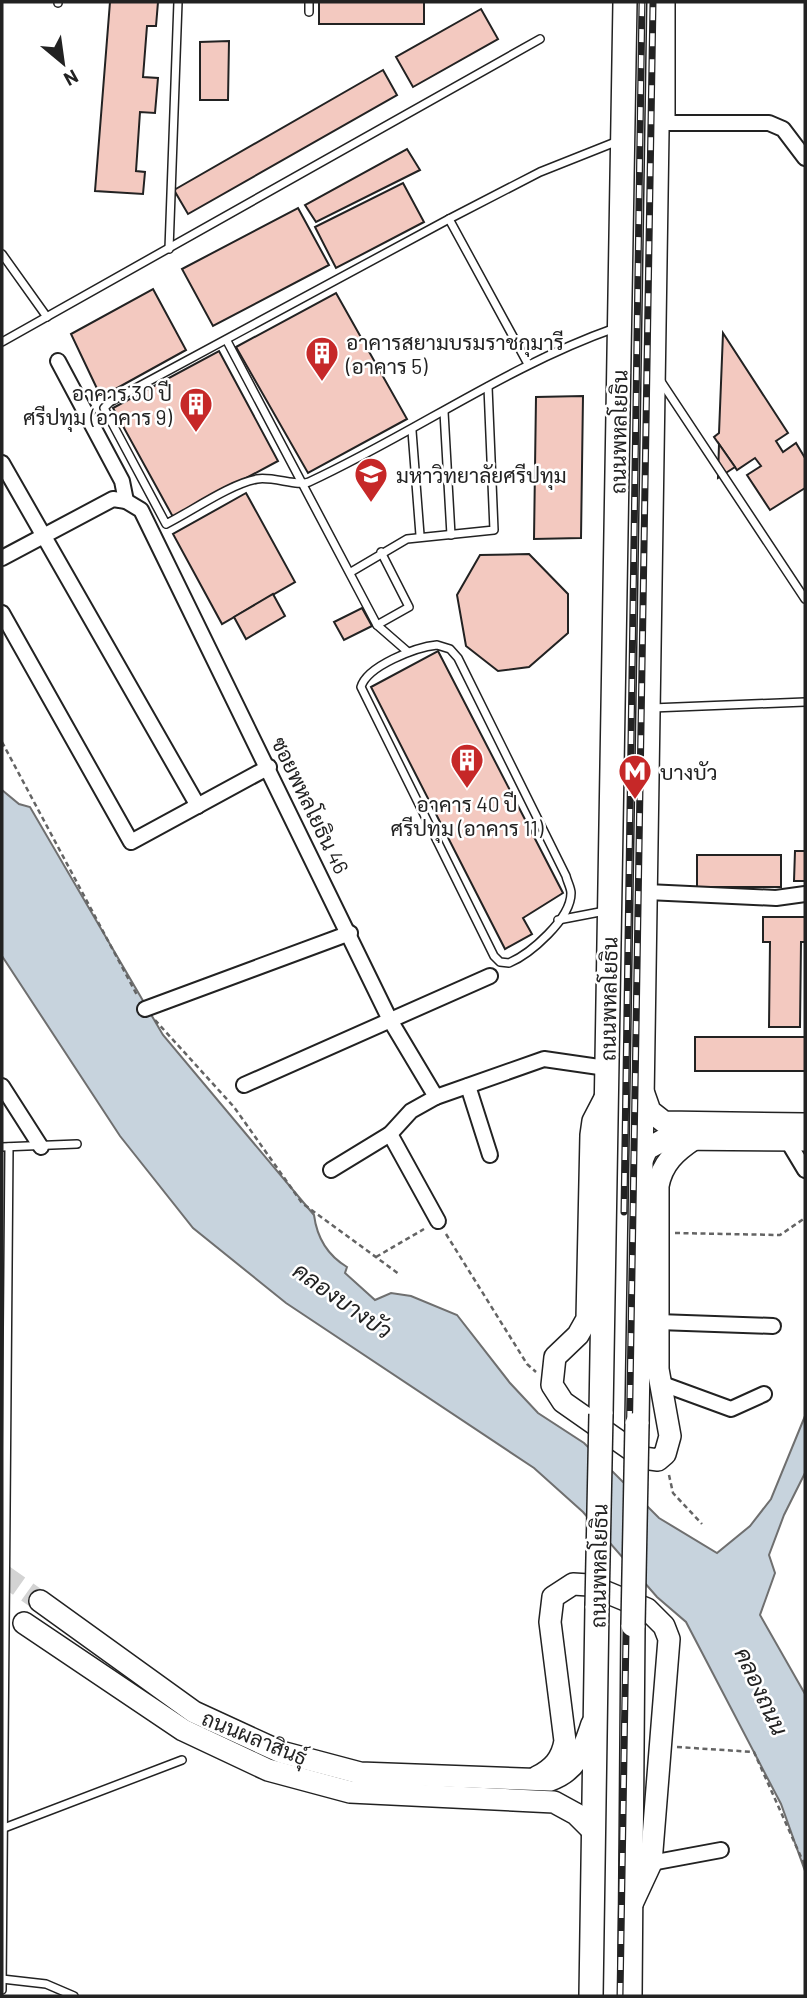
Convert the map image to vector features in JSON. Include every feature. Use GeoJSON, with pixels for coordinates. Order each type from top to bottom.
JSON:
{"type":"FeatureCollection","features":[{"type":"Feature","properties":{"kind":"main road","name":"ถนนพหลโยธิน"},"geometry":{"type":"LineString","coordinates":[[591,1996],[625,2]]}},
{"type":"Feature","properties":{"kind":"main road","name":"ถนนพหลโยธิน"},"geometry":{"type":"LineString","coordinates":[[630,1996],[633,1625],[643,1158],[653,371],[664,123],[659,2]]}},
{"type":"Feature","properties":{"kind":"main road"},"geometry":{"type":"LineString","coordinates":[[619,327],[654,327]]}},
{"type":"Feature","properties":{"kind":"main road"},"geometry":{"type":"LineString","coordinates":[[644,1094],[650,1111],[664,1122],[797,1132]]}},
{"type":"Feature","properties":{"kind":"main road"},"geometry":{"type":"LineString","coordinates":[[606,1096],[593,1121],[591,1135],[587,1319],[578,1335],[555,1357],[552,1385],[563,1402],[643,1458],[658,1460],[665,1454],[670,1436],[660,1383],[660,1173],[668,1160],[694,1139]]}},
{"type":"Feature","properties":{"kind":"main road"},"geometry":{"type":"LineString","coordinates":[[643,1158],[655,1142],[665,1139],[797,1132]]}},
{"type":"Feature","properties":{"kind":"main road"},"geometry":{"type":"LineString","coordinates":[[546,1774],[563,1753],[565,1741],[551,1607],[553,1597],[573,1584],[583,1583],[637,1604],[656,1615],[664,1626],[668,1639],[651,1863],[631,1906]]}},
{"type":"Feature","properties":{"kind":"main road","name":"ถนนผลาสินธุ์"},"geometry":{"type":"LineString","coordinates":[[40,1601],[194,1712],[281,1752],[360,1773],[487,1788],[554,1802],[576,1814],[594,1832]]}},
{"type":"Feature","properties":{"kind":"main road","name":"ถนนผลาสินธุ์"},"geometry":{"type":"LineString","coordinates":[[24,1623],[183,1730],[268,1769],[350,1791],[487,1788],[546,1774]]}},
{"type":"Feature","properties":{"kind":"main road"},"geometry":{"type":"LineString","coordinates":[[546,1774],[570,1770],[577,1762],[594,1719]]}},
{"type":"Feature","properties":{"kind":"main road"},"geometry":{"type":"LineString","coordinates":[[546,1774],[554,1802]]}},
{"type":"Feature","properties":{"kind":"street"},"geometry":{"type":"LineString","coordinates":[[664,123],[769,123],[783,129],[805,158]]}},
{"type":"Feature","properties":{"kind":"street"},"geometry":{"type":"LineString","coordinates":[[2,558],[113,499],[126,501],[122,481],[58,361]]}},
{"type":"Feature","properties":{"kind":"street"},"geometry":{"type":"LineString","coordinates":[[2,463],[198,806]]}},
{"type":"Feature","properties":{"kind":"street","name":"ซอยพหลโยธิน 46"},"geometry":{"type":"LineString","coordinates":[[126,501],[141,510],[269,767],[390,1020],[436,1097]]}},
{"type":"Feature","properties":{"kind":"street"},"geometry":{"type":"LineString","coordinates":[[2,613],[127,838],[137,841],[269,767]]}},
{"type":"Feature","properties":{"kind":"street"},"geometry":{"type":"LineString","coordinates":[[647,891],[776,898],[805,894]]}},
{"type":"Feature","properties":{"kind":"street"},"geometry":{"type":"LineString","coordinates":[[145,1009],[350,933]]}},
{"type":"Feature","properties":{"kind":"street"},"geometry":{"type":"LineString","coordinates":[[244,1085],[490,976]]}},
{"type":"Feature","properties":{"kind":"street"},"geometry":{"type":"LineString","coordinates":[[331,1170],[390,1134],[411,1111],[436,1097],[544,1059],[606,1068]]}},
{"type":"Feature","properties":{"kind":"street"},"geometry":{"type":"LineString","coordinates":[[2,1086],[41,1147]]}},
{"type":"Feature","properties":{"kind":"street"},"geometry":{"type":"LineString","coordinates":[[468,1086],[491,1155]]}},
{"type":"Feature","properties":{"kind":"street"},"geometry":{"type":"LineString","coordinates":[[797,1132],[805,1170]]}},
{"type":"Feature","properties":{"kind":"street"},"geometry":{"type":"LineString","coordinates":[[390,1134],[438,1221]]}},
{"type":"Feature","properties":{"kind":"street"},"geometry":{"type":"LineString","coordinates":[[658,1322],[773,1326]]}},
{"type":"Feature","properties":{"kind":"street"},"geometry":{"type":"LineString","coordinates":[[660,1383],[732,1409],[764,1394]]}},
{"type":"Feature","properties":{"kind":"street"},"geometry":{"type":"LineString","coordinates":[[651,1863],[721,1850]]}},
{"type":"Feature","properties":{"kind":"lane"},"geometry":{"type":"LineString","coordinates":[[169,249],[178,2]]}},
{"type":"Feature","properties":{"kind":"lane"},"geometry":{"type":"LineString","coordinates":[[309,2],[309,12]]}},
{"type":"Feature","properties":{"kind":"lane"},"geometry":{"type":"LineString","coordinates":[[664,123],[671,2]]}},
{"type":"Feature","properties":{"kind":"lane"},"geometry":{"type":"LineString","coordinates":[[2,342],[540,38]]}},
{"type":"Feature","properties":{"kind":"lane"},"geometry":{"type":"LineString","coordinates":[[619,327],[528,364],[412,430],[305,484],[269,478],[249,481],[166,524],[104,408],[110,402],[228,341],[449,219],[540,172],[624,138]]}},
{"type":"Feature","properties":{"kind":"lane"},"geometry":{"type":"LineString","coordinates":[[449,219],[528,364]]}},
{"type":"Feature","properties":{"kind":"lane"},"geometry":{"type":"LineString","coordinates":[[2,254],[47,317]]}},
{"type":"Feature","properties":{"kind":"lane"},"geometry":{"type":"LineString","coordinates":[[228,341],[377,625],[408,652]]}},
{"type":"Feature","properties":{"kind":"lane"},"geometry":{"type":"LineString","coordinates":[[653,371],[805,598]]}},
{"type":"Feature","properties":{"kind":"lane"},"geometry":{"type":"LineString","coordinates":[[351,572],[381,552],[420,535],[494,530],[488,387]]}},
{"type":"Feature","properties":{"kind":"lane"},"geometry":{"type":"LineString","coordinates":[[444,412],[451,535]]}},
{"type":"Feature","properties":{"kind":"lane"},"geometry":{"type":"LineString","coordinates":[[412,430],[420,535]]}},
{"type":"Feature","properties":{"kind":"lane"},"geometry":{"type":"LineString","coordinates":[[377,625],[409,607],[381,552]]}},
{"type":"Feature","properties":{"kind":"lane"},"geometry":{"type":"LineString","coordinates":[[437,645],[450,649],[458,658],[566,876],[571,893],[558,920],[540,946],[509,963],[500,962],[494,956],[362,692],[361,684],[365,678],[408,652],[437,645]]}},
{"type":"Feature","properties":{"kind":"lane"},"geometry":{"type":"LineString","coordinates":[[649,708],[805,702]]}},
{"type":"Feature","properties":{"kind":"lane"},"geometry":{"type":"LineString","coordinates":[[558,920],[610,911]]}},
{"type":"Feature","properties":{"kind":"lane"},"geometry":{"type":"LineString","coordinates":[[2,1990],[5,1147],[77,1144]]}},
{"type":"Feature","properties":{"kind":"lane"},"geometry":{"type":"LineString","coordinates":[[4,1828],[181,1760]]}},
{"type":"Feature","properties":{"kind":"lane"},"geometry":{"type":"LineString","coordinates":[[2,1979],[46,1984],[74,1996]]}},
{"type":"Feature","properties":{"kind":"path"},"geometry":{"type":"LineString","coordinates":[[2,742],[145,1009],[234,1107],[302,1203],[399,1274]]}},
{"type":"Feature","properties":{"kind":"path"},"geometry":{"type":"LineString","coordinates":[[658,1232],[780,1235],[805,1218]]}},
{"type":"Feature","properties":{"kind":"path"},"geometry":{"type":"LineString","coordinates":[[376,1257],[438,1221],[527,1364],[552,1385]]}},
{"type":"Feature","properties":{"kind":"path"},"geometry":{"type":"LineString","coordinates":[[665,1454],[673,1493],[702,1524]]}},
{"type":"Feature","properties":{"kind":"path"},"geometry":{"type":"LineString","coordinates":[[660,1746],[754,1752],[805,1866]]}},
{"type":"Feature","properties":{"kind":"water"},"geometry":{"type":"Polygon","coordinates":[[[2,790],[19,804],[30,807],[163,1035],[314,1215],[320,1238],[334,1257],[347,1267],[345,1273],[375,1300],[391,1293],[411,1296],[457,1315],[510,1383],[538,1413],[584,1443],[659,1518],[717,1553],[750,1526],[771,1499],[805,1416],[805,1473],[784,1515],[769,1555],[775,1573],[760,1615],[805,1694],[805,1871],[781,1804],[686,1622],[657,1597],[583,1512],[534,1468],[286,1303],[193,1228],[120,1136],[2,956],[2,790]]]}},
{"type":"Feature","properties":{"kind":"building"},"geometry":{"type":"Polygon","coordinates":[[[110,2],[158,2],[156,26],[147,26],[143,77],[158,78],[155,113],[140,112],[136,171],[145,172],[143,194],[95,191],[110,2]]]}},
{"type":"Feature","properties":{"kind":"building"},"geometry":{"type":"Polygon","coordinates":[[[319,2],[424,2],[424,24],[319,24],[319,2]]]}},
{"type":"Feature","properties":{"kind":"building"},"geometry":{"type":"Polygon","coordinates":[[[481,9],[498,39],[413,87],[396,57],[481,9]]]}},
{"type":"Feature","properties":{"kind":"building"},"geometry":{"type":"Polygon","coordinates":[[[229,41],[228,100],[200,100],[200,42],[229,41]]]}},
{"type":"Feature","properties":{"kind":"building"},"geometry":{"type":"Polygon","coordinates":[[[383,70],[397,95],[188,214],[174,190],[383,70]]]}},
{"type":"Feature","properties":{"kind":"building"},"geometry":{"type":"Polygon","coordinates":[[[407,149],[420,170],[316,222],[305,205],[407,149]]]}},
{"type":"Feature","properties":{"kind":"building"},"geometry":{"type":"Polygon","coordinates":[[[403,183],[424,222],[336,268],[315,227],[403,183]]]}},
{"type":"Feature","properties":{"kind":"building"},"geometry":{"type":"Polygon","coordinates":[[[298,208],[329,265],[213,326],[182,269],[298,208]]]}},
{"type":"Feature","properties":{"kind":"building"},"geometry":{"type":"Polygon","coordinates":[[[153,289],[186,350],[101,397],[71,334],[153,289]]]}},
{"type":"Feature","properties":{"kind":"building","name":"อาคารสยามบรมราชกุมารี (อาคาร 5)"},"geometry":{"type":"Polygon","coordinates":[[[336,293],[407,419],[308,473],[236,347],[336,293]]]}},
{"type":"Feature","properties":{"kind":"building"},"geometry":{"type":"Polygon","coordinates":[[[723,333],[788,433],[776,441],[783,452],[796,443],[805,458],[805,488],[770,510],[747,475],[761,466],[755,458],[737,470],[714,437],[719,433],[723,333]]]}},
{"type":"Feature","properties":{"kind":"building","name":"อาคาร 30 ปี ศรีปทุม (อาคาร 9)"},"geometry":{"type":"Polygon","coordinates":[[[219,351],[278,461],[173,517],[113,408],[219,351]]]}},
{"type":"Feature","properties":{"kind":"building"},"geometry":{"type":"Polygon","coordinates":[[[583,396],[581,538],[534,539],[536,397],[583,396]]]}},
{"type":"Feature","properties":{"kind":"building"},"geometry":{"type":"Polygon","coordinates":[[[719,444],[735,467],[718,478],[719,444]]]}},
{"type":"Feature","properties":{"kind":"building"},"geometry":{"type":"Polygon","coordinates":[[[246,493],[295,582],[222,624],[173,534],[246,493]]]}},
{"type":"Feature","properties":{"kind":"building"},"geometry":{"type":"Polygon","coordinates":[[[529,554],[568,594],[568,633],[529,667],[498,671],[466,646],[457,595],[480,555],[529,554]]]}},
{"type":"Feature","properties":{"kind":"building"},"geometry":{"type":"Polygon","coordinates":[[[273,594],[285,616],[246,639],[234,617],[273,594]]]}},
{"type":"Feature","properties":{"kind":"building"},"geometry":{"type":"Polygon","coordinates":[[[362,608],[372,626],[344,640],[334,622],[362,608]]]}},
{"type":"Feature","properties":{"kind":"building","name":"อาคาร 40 ปี ศรีปทุม (อาคาร 11)"},"geometry":{"type":"Polygon","coordinates":[[[438,651],[563,893],[523,918],[532,934],[505,949],[371,687],[438,651]]]}},
{"type":"Feature","properties":{"kind":"building"},"geometry":{"type":"Polygon","coordinates":[[[795,851],[805,851],[805,881],[794,881],[795,851]]]}},
{"type":"Feature","properties":{"kind":"building"},"geometry":{"type":"Polygon","coordinates":[[[697,855],[781,855],[781,887],[697,887],[697,855]]]}},
{"type":"Feature","properties":{"kind":"building"},"geometry":{"type":"Polygon","coordinates":[[[763,917],[805,917],[805,942],[801,942],[800,1027],[769,1027],[770,942],[763,942],[763,917]]]}},
{"type":"Feature","properties":{"kind":"building"},"geometry":{"type":"Polygon","coordinates":[[[695,1037],[805,1037],[805,1071],[695,1071],[695,1037]]]}},
{"type":"Feature","properties":{"kind":"tunnel"},"geometry":{"type":"LineString","coordinates":[[2,1574],[40,1601]]}},
{"type":"Feature","properties":{"kind":"railway"},"geometry":{"type":"LineString","coordinates":[[624,1212],[642,2]]}},
{"type":"Feature","properties":{"kind":"railway"},"geometry":{"type":"LineString","coordinates":[[620,1996],[653,2]]}},
{"type":"Feature","properties":{"kind":"place","name":"อาคารสยามบรมราชกุมารี (อาคาร 5)"},"geometry":{"type":"Point","coordinates":[322,383]}},
{"type":"Feature","properties":{"kind":"place","name":"อาคาร 30 ปี ศรีปทุม (อาคาร 9)"},"geometry":{"type":"Point","coordinates":[196,434]}},
{"type":"Feature","properties":{"kind":"place","name":"มหาวิทยาลัยศรีปทุม"},"geometry":{"type":"Point","coordinates":[371,504]}},
{"type":"Feature","properties":{"kind":"place","name":"อาคาร 40 ปี ศรีปทุม (อาคาร 11)"},"geometry":{"type":"Point","coordinates":[467,790]}},
{"type":"Feature","properties":{"kind":"place","name":"บางบัว"},"geometry":{"type":"Point","coordinates":[635,801]}},
{"type":"Feature","properties":{"kind":"water label","name":"คลองบางบัว"},"geometry":{"type":"Point","coordinates":[343,1300]}},
{"type":"Feature","properties":{"kind":"water label","name":"คลองถนน"},"geometry":{"type":"Point","coordinates":[762,1691]}}]}
